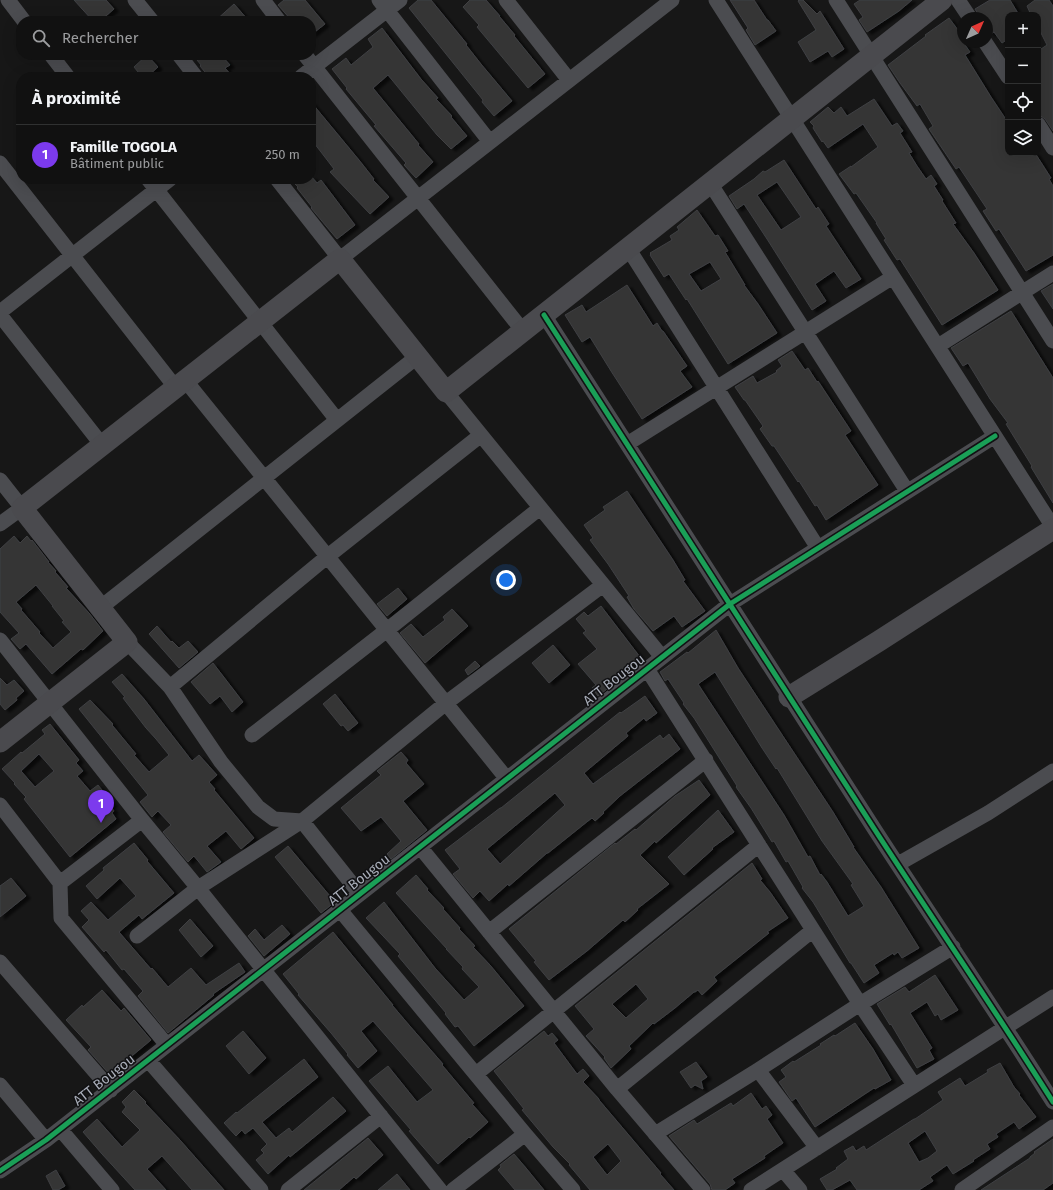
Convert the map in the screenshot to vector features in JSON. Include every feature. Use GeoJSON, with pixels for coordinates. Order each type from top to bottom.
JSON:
{"type":"FeatureCollection","features":[{"type":"Feature","properties":{"kind":"street"},"geometry":{"type":"LineString","coordinates":[[8,0],[20,16]]}},
{"type":"Feature","properties":{"kind":"street"},"geometry":{"type":"LineString","coordinates":[[135,0],[148,16]]}},
{"type":"Feature","properties":{"kind":"street"},"geometry":{"type":"LineString","coordinates":[[263,0],[275,16]]}},
{"type":"Feature","properties":{"kind":"street"},"geometry":{"type":"LineString","coordinates":[[316,56],[383,5],[400,0]]}},
{"type":"Feature","properties":{"kind":"street"},"geometry":{"type":"LineString","coordinates":[[506,0],[569,80]]}},
{"type":"Feature","properties":{"kind":"street"},"geometry":{"type":"LineString","coordinates":[[0,524],[672,0]]}},
{"type":"Feature","properties":{"kind":"street"},"geometry":{"type":"LineString","coordinates":[[716,0],[1053,528],[878,642],[789,697]]}},
{"type":"Feature","properties":{"kind":"street"},"geometry":{"type":"LineString","coordinates":[[836,0],[1053,341]]}},
{"type":"Feature","properties":{"kind":"street"},"geometry":{"type":"LineString","coordinates":[[446,392],[942,0]]}},
{"type":"Feature","properties":{"kind":"street"},"geometry":{"type":"LineString","coordinates":[[958,0],[966,12]]}},
{"type":"Feature","properties":{"kind":"street"},"geometry":{"type":"LineString","coordinates":[[383,5],[490,142]]}},
{"type":"Feature","properties":{"kind":"street"},"geometry":{"type":"LineString","coordinates":[[989,48],[1005,73]]}},
{"type":"Feature","properties":{"kind":"street"},"geometry":{"type":"LineString","coordinates":[[55,60],[64,72]]}},
{"type":"Feature","properties":{"kind":"street"},"geometry":{"type":"LineString","coordinates":[[183,60],[192,72]]}},
{"type":"Feature","properties":{"kind":"street"},"geometry":{"type":"LineString","coordinates":[[304,72],[310,61],[523,331]]}},
{"type":"Feature","properties":{"kind":"street"},"geometry":{"type":"LineString","coordinates":[[1041,129],[1053,148]]}},
{"type":"Feature","properties":{"kind":"street"},"geometry":{"type":"LineString","coordinates":[[0,163],[16,184]]}},
{"type":"Feature","properties":{"kind":"street"},"geometry":{"type":"LineString","coordinates":[[710,183],[907,491]]}},
{"type":"Feature","properties":{"kind":"street"},"geometry":{"type":"LineString","coordinates":[[16,184],[72,256],[180,384],[264,478],[507,778]]}},
{"type":"Feature","properties":{"kind":"street"},"geometry":{"type":"LineString","coordinates":[[102,445],[0,313],[72,256],[152,184],[337,420]]}},
{"type":"Feature","properties":{"kind":"street"},"geometry":{"type":"LineString","coordinates":[[281,184],[446,392],[662,657]]}},
{"type":"Feature","properties":{"kind":"street"},"geometry":{"type":"LineString","coordinates":[[628,248],[818,548]]}},
{"type":"Feature","properties":{"kind":"street"},"geometry":{"type":"LineString","coordinates":[[938,346],[1053,273]]}},
{"type":"Feature","properties":{"kind":"street"},"geometry":{"type":"LineString","coordinates":[[627,444],[893,277]]}},
{"type":"Feature","properties":{"kind":"street"},"geometry":{"type":"LineString","coordinates":[[544,315],[789,697],[1005,1026],[1053,1102]]}},
{"type":"Feature","properties":{"kind":"street"},"geometry":{"type":"LineString","coordinates":[[100,608],[418,356]]}},
{"type":"Feature","properties":{"kind":"street"},"geometry":{"type":"LineString","coordinates":[[170,687],[328,556],[481,435]]}},
{"type":"Feature","properties":{"kind":"street","name":"ATT Bougou"},"geometry":{"type":"LineString","coordinates":[[0,1171],[46,1140],[111,1090],[730,604],[995,436]]}},
{"type":"Feature","properties":{"kind":"street"},"geometry":{"type":"LineString","coordinates":[[0,480],[127,642],[170,687],[221,762],[258,807],[274,819],[302,820],[360,894]]}},
{"type":"Feature","properties":{"kind":"street"},"geometry":{"type":"LineString","coordinates":[[252,735],[540,508]]}},
{"type":"Feature","properties":{"kind":"street"},"geometry":{"type":"LineString","coordinates":[[137,936],[198,888],[302,820],[446,703],[603,585]]}},
{"type":"Feature","properties":{"kind":"street"},"geometry":{"type":"LineString","coordinates":[[0,640],[142,820],[264,969],[440,1190]]}},
{"type":"Feature","properties":{"kind":"street"},"geometry":{"type":"LineString","coordinates":[[0,742],[127,642]]}},
{"type":"Feature","properties":{"kind":"street"},"geometry":{"type":"LineString","coordinates":[[647,669],[860,1004],[914,1085]]}},
{"type":"Feature","properties":{"kind":"street"},"geometry":{"type":"LineString","coordinates":[[489,932],[706,760]]}},
{"type":"Feature","properties":{"kind":"street"},"geometry":{"type":"LineString","coordinates":[[898,864],[988,813],[1053,771]]}},
{"type":"Feature","properties":{"kind":"street"},"geometry":{"type":"LineString","coordinates":[[0,805],[60,883],[61,918],[167,1045]]}},
{"type":"Feature","properties":{"kind":"street"},"geometry":{"type":"LineString","coordinates":[[60,883],[142,820]]}},
{"type":"Feature","properties":{"kind":"street"},"geometry":{"type":"LineString","coordinates":[[476,1074],[759,844]]}},
{"type":"Feature","properties":{"kind":"street"},"geometry":{"type":"LineString","coordinates":[[420,847],[617,1089],[704,1190]]}},
{"type":"Feature","properties":{"kind":"street"},"geometry":{"type":"LineString","coordinates":[[340,910],[573,1190]]}},
{"type":"Feature","properties":{"kind":"street"},"geometry":{"type":"LineString","coordinates":[[617,1089],[813,930]]}},
{"type":"Feature","properties":{"kind":"street"},"geometry":{"type":"LineString","coordinates":[[655,1134],[860,1004],[953,948]]}},
{"type":"Feature","properties":{"kind":"street"},"geometry":{"type":"LineString","coordinates":[[0,962],[111,1090]]}},
{"type":"Feature","properties":{"kind":"street"},"geometry":{"type":"LineString","coordinates":[[751,1190],[1005,1026],[1053,997]]}},
{"type":"Feature","properties":{"kind":"street"},"geometry":{"type":"LineString","coordinates":[[148,1060],[261,1190]]}},
{"type":"Feature","properties":{"kind":"street"},"geometry":{"type":"LineString","coordinates":[[758,1070],[817,1148]]}},
{"type":"Feature","properties":{"kind":"street"},"geometry":{"type":"LineString","coordinates":[[0,1085],[46,1140]]}},
{"type":"Feature","properties":{"kind":"street"},"geometry":{"type":"LineString","coordinates":[[288,1190],[381,1116]]}},
{"type":"Feature","properties":{"kind":"street"},"geometry":{"type":"LineString","coordinates":[[962,1190],[1053,1127]]}},
{"type":"Feature","properties":{"kind":"street"},"geometry":{"type":"LineString","coordinates":[[60,1129],[112,1190]]}},
{"type":"Feature","properties":{"kind":"street"},"geometry":{"type":"LineString","coordinates":[[453,1190],[525,1134]]}},
{"type":"Feature","properties":{"kind":"street"},"geometry":{"type":"LineString","coordinates":[[783,1170],[800,1190]]}},
{"type":"Feature","properties":{"kind":"building"},"geometry":{"type":"Polygon","coordinates":[[[74,0],[106,0],[114,9],[106,16],[88,16],[74,0]]]}},
{"type":"Feature","properties":{"kind":"building"},"geometry":{"type":"Polygon","coordinates":[[[284,0],[305,0],[325,24],[316,31],[316,16],[288,16],[278,5],[284,0]]]}},
{"type":"Feature","properties":{"kind":"building"},"geometry":{"type":"Polygon","coordinates":[[[418,0],[431,0],[512,101],[494,116],[482,102],[483,100],[409,8],[418,0]]]}},
{"type":"Feature","properties":{"kind":"building"},"geometry":{"type":"Polygon","coordinates":[[[470,0],[486,0],[545,74],[528,88],[477,27],[479,25],[463,7],[470,0]]]}},
{"type":"Feature","properties":{"kind":"building"},"geometry":{"type":"Polygon","coordinates":[[[730,0],[754,0],[776,31],[755,45],[746,30],[748,28],[730,0]]]}},
{"type":"Feature","properties":{"kind":"building"},"geometry":{"type":"Polygon","coordinates":[[[803,0],[817,14],[820,11],[844,49],[832,57],[828,51],[810,62],[798,42],[816,30],[798,1],[803,0]]]}},
{"type":"Feature","properties":{"kind":"building"},"geometry":{"type":"Polygon","coordinates":[[[860,0],[912,0],[899,11],[867,32],[859,20],[863,17],[854,4],[860,0]]]}},
{"type":"Feature","properties":{"kind":"building"},"geometry":{"type":"Polygon","coordinates":[[[990,0],[1010,0],[1017,12],[1005,12],[1005,41],[1002,43],[993,33],[993,12],[977,12],[975,9],[990,0]]]}},
{"type":"Feature","properties":{"kind":"building"},"geometry":{"type":"Polygon","coordinates":[[[1035,0],[1049,0],[1053,6],[1053,131],[1045,119],[1041,116],[1041,49],[1047,45],[1041,33],[1041,12],[1030,12],[1027,6],[1035,0]]]}},
{"type":"Feature","properties":{"kind":"building"},"geometry":{"type":"Polygon","coordinates":[[[234,4],[245,16],[221,16],[234,4]]]}},
{"type":"Feature","properties":{"kind":"building"},"geometry":{"type":"Polygon","coordinates":[[[949,18],[957,29],[957,48],[967,48],[970,52],[965,55],[1005,118],[1005,156],[1037,156],[1051,178],[1049,179],[1053,186],[1053,255],[1026,271],[999,229],[996,231],[983,211],[987,209],[959,167],[956,169],[929,129],[933,126],[920,104],[917,106],[888,65],[926,36],[925,35],[949,18]]]}},
{"type":"Feature","properties":{"kind":"building"},"geometry":{"type":"Polygon","coordinates":[[[382,28],[421,79],[438,98],[436,99],[452,116],[451,117],[467,136],[451,149],[437,135],[388,75],[373,88],[433,162],[416,178],[404,165],[406,163],[374,126],[376,125],[346,89],[347,88],[332,69],[346,58],[351,65],[373,47],[368,39],[382,28]]]}},
{"type":"Feature","properties":{"kind":"building"},"geometry":{"type":"Polygon","coordinates":[[[142,60],[152,60],[158,67],[152,72],[138,72],[134,67],[142,60]]]}},
{"type":"Feature","properties":{"kind":"building"},"geometry":{"type":"Polygon","coordinates":[[[197,60],[226,60],[230,65],[225,68],[229,72],[205,72],[200,66],[201,65],[197,60]]]}},
{"type":"Feature","properties":{"kind":"building"},"geometry":{"type":"Polygon","coordinates":[[[874,99],[892,126],[897,123],[903,131],[900,133],[912,152],[909,153],[926,179],[931,175],[937,184],[934,186],[956,223],[953,224],[998,290],[942,325],[900,259],[897,260],[884,240],[886,239],[877,223],[856,193],[854,194],[839,174],[878,147],[863,124],[828,148],[823,141],[822,142],[813,128],[814,126],[810,122],[828,107],[834,113],[841,107],[847,116],[874,99]]]}},
{"type":"Feature","properties":{"kind":"building"},"geometry":{"type":"Polygon","coordinates":[[[316,108],[359,160],[374,179],[373,180],[389,197],[370,214],[330,172],[334,169],[316,146],[316,108]]]}},
{"type":"Feature","properties":{"kind":"building"},"geometry":{"type":"Polygon","coordinates":[[[784,160],[816,209],[818,207],[829,224],[826,226],[861,279],[846,288],[834,271],[815,284],[826,301],[812,310],[744,204],[737,209],[729,196],[763,171],[765,172],[784,160]],[[777,182],[757,195],[781,230],[801,217],[777,182]]]}},
{"type":"Feature","properties":{"kind":"building"},"geometry":{"type":"Polygon","coordinates":[[[321,180],[355,225],[337,239],[311,208],[312,207],[297,188],[298,187],[295,184],[316,184],[316,182],[317,183],[321,180]]]}},
{"type":"Feature","properties":{"kind":"building"},"geometry":{"type":"Polygon","coordinates":[[[697,210],[715,236],[718,235],[728,251],[725,252],[744,285],[777,333],[728,364],[687,299],[686,300],[669,274],[664,277],[650,255],[650,253],[672,240],[670,236],[679,230],[677,227],[697,210]],[[710,262],[689,274],[701,291],[721,279],[710,262]]]}},
{"type":"Feature","properties":{"kind":"building"},"geometry":{"type":"Polygon","coordinates":[[[1053,284],[1053,309],[1041,291],[1053,284]]]}},
{"type":"Feature","properties":{"kind":"building"},"geometry":{"type":"Polygon","coordinates":[[[627,285],[653,326],[657,323],[687,366],[680,371],[692,387],[642,419],[590,337],[582,342],[565,315],[582,305],[586,312],[627,285]]]}},
{"type":"Feature","properties":{"kind":"building"},"geometry":{"type":"Polygon","coordinates":[[[1011,311],[1053,378],[1053,503],[1006,424],[1008,423],[990,399],[968,363],[963,366],[951,348],[1011,311]]]}},
{"type":"Feature","properties":{"kind":"building"},"geometry":{"type":"Polygon","coordinates":[[[792,351],[805,370],[808,368],[817,382],[818,381],[851,431],[845,435],[878,485],[826,520],[817,505],[815,506],[774,446],[772,446],[760,429],[763,426],[735,387],[753,376],[757,383],[777,372],[776,371],[782,366],[778,360],[792,351]]]}},
{"type":"Feature","properties":{"kind":"building"},"geometry":{"type":"Polygon","coordinates":[[[627,491],[673,560],[685,580],[683,581],[705,611],[682,627],[674,616],[653,631],[634,609],[627,597],[629,596],[590,540],[593,538],[584,525],[605,510],[603,507],[627,491]]]}},
{"type":"Feature","properties":{"kind":"building"},"geometry":{"type":"Polygon","coordinates":[[[14,536],[20,543],[27,536],[31,541],[32,540],[68,587],[66,588],[103,631],[83,650],[81,649],[52,674],[26,644],[20,649],[11,639],[19,633],[0,612],[0,549],[14,536]],[[36,585],[16,602],[40,632],[39,633],[53,648],[71,632],[62,622],[64,621],[36,585]]]}},
{"type":"Feature","properties":{"kind":"building"},"geometry":{"type":"Polygon","coordinates":[[[398,588],[407,599],[387,616],[377,604],[398,588]]]}},
{"type":"Feature","properties":{"kind":"building"},"geometry":{"type":"Polygon","coordinates":[[[601,606],[640,657],[619,677],[620,679],[598,696],[592,688],[596,685],[578,664],[597,649],[583,633],[586,631],[576,619],[584,612],[588,616],[601,606]]]}},
{"type":"Feature","properties":{"kind":"building"},"geometry":{"type":"Polygon","coordinates":[[[452,609],[468,626],[425,663],[400,633],[411,624],[423,637],[445,620],[443,617],[452,609]]]}},
{"type":"Feature","properties":{"kind":"building"},"geometry":{"type":"Polygon","coordinates":[[[157,626],[171,642],[172,641],[179,648],[188,641],[198,652],[179,668],[149,634],[157,626]]]}},
{"type":"Feature","properties":{"kind":"building"},"geometry":{"type":"Polygon","coordinates":[[[716,630],[738,668],[833,812],[853,847],[881,887],[919,948],[902,958],[898,952],[894,955],[893,953],[874,965],[879,973],[864,983],[813,902],[802,888],[803,887],[788,861],[786,862],[774,841],[772,842],[668,679],[665,681],[660,672],[687,652],[688,653],[716,630]],[[715,672],[698,684],[784,815],[808,857],[810,856],[820,875],[821,874],[827,882],[848,916],[864,906],[851,885],[853,884],[822,841],[777,768],[776,769],[715,672]]]}},
{"type":"Feature","properties":{"kind":"building"},"geometry":{"type":"Polygon","coordinates":[[[553,645],[570,665],[549,683],[532,663],[553,645]]]}},
{"type":"Feature","properties":{"kind":"building"},"geometry":{"type":"Polygon","coordinates":[[[475,661],[480,666],[468,675],[465,670],[475,661]]]}},
{"type":"Feature","properties":{"kind":"building"},"geometry":{"type":"Polygon","coordinates":[[[213,663],[243,702],[232,712],[220,696],[210,704],[191,682],[213,663]]]}},
{"type":"Feature","properties":{"kind":"building"},"geometry":{"type":"Polygon","coordinates":[[[122,674],[144,699],[192,761],[199,755],[217,775],[209,782],[254,838],[241,849],[226,831],[207,846],[221,862],[207,872],[194,856],[188,862],[163,832],[171,825],[158,811],[152,817],[140,802],[148,795],[79,709],[90,700],[113,724],[112,725],[136,754],[134,755],[149,772],[169,755],[146,728],[123,698],[125,697],[112,682],[122,674]]]}},
{"type":"Feature","properties":{"kind":"building"},"geometry":{"type":"Polygon","coordinates":[[[0,678],[7,685],[14,680],[24,691],[16,698],[17,700],[5,710],[0,704],[0,678]]]}},
{"type":"Feature","properties":{"kind":"building"},"geometry":{"type":"Polygon","coordinates":[[[335,694],[358,723],[348,731],[343,725],[341,726],[323,704],[335,694]]]}},
{"type":"Feature","properties":{"kind":"building"},"geometry":{"type":"Polygon","coordinates":[[[645,696],[657,713],[646,721],[644,718],[626,733],[628,736],[584,773],[593,784],[660,735],[663,739],[669,734],[680,749],[620,796],[595,821],[592,818],[588,821],[547,853],[509,886],[508,884],[489,901],[480,891],[473,898],[453,874],[460,869],[445,850],[501,808],[620,712],[621,713],[645,696]],[[555,793],[487,849],[500,864],[565,805],[555,793]]]}},
{"type":"Feature","properties":{"kind":"building"},"geometry":{"type":"Polygon","coordinates":[[[50,724],[79,760],[76,763],[83,771],[77,776],[90,791],[98,785],[113,804],[110,806],[114,811],[112,813],[116,819],[70,857],[24,799],[26,797],[2,769],[45,734],[42,730],[50,724]],[[39,754],[21,771],[35,787],[54,771],[39,754]]]}},
{"type":"Feature","properties":{"kind":"building"},"geometry":{"type":"Polygon","coordinates":[[[401,752],[408,760],[406,763],[424,784],[403,801],[427,830],[391,859],[387,854],[401,841],[381,817],[361,831],[341,808],[381,775],[377,771],[401,752]]]}},
{"type":"Feature","properties":{"kind":"building"},"geometry":{"type":"Polygon","coordinates":[[[699,780],[710,795],[656,843],[655,841],[640,855],[669,884],[637,909],[638,910],[625,922],[623,920],[587,951],[549,980],[534,962],[536,961],[509,929],[615,843],[616,844],[635,829],[636,830],[675,796],[699,780]]]}},
{"type":"Feature","properties":{"kind":"building"},"geometry":{"type":"Polygon","coordinates":[[[718,810],[734,832],[712,848],[713,849],[684,875],[668,857],[718,810]]]}},
{"type":"Feature","properties":{"kind":"building"},"geometry":{"type":"Polygon","coordinates":[[[134,843],[174,893],[142,919],[139,915],[119,932],[168,987],[191,968],[206,985],[239,963],[245,972],[213,994],[214,995],[168,1033],[138,996],[143,991],[124,969],[122,970],[106,950],[104,952],[82,927],[89,920],[81,911],[91,902],[108,920],[136,896],[120,878],[97,899],[86,886],[104,870],[103,868],[134,843]]]}},
{"type":"Feature","properties":{"kind":"building"},"geometry":{"type":"Polygon","coordinates":[[[288,846],[335,902],[321,913],[275,857],[288,846]]]}},
{"type":"Feature","properties":{"kind":"building"},"geometry":{"type":"Polygon","coordinates":[[[752,863],[762,879],[760,880],[788,918],[767,932],[769,933],[714,977],[717,981],[702,995],[698,990],[694,992],[654,1024],[653,1023],[629,1046],[631,1049],[611,1068],[604,1058],[605,1057],[586,1036],[594,1029],[575,1006],[752,863]],[[636,984],[612,1004],[626,1018],[648,999],[636,984]]]}},
{"type":"Feature","properties":{"kind":"building"},"geometry":{"type":"Polygon","coordinates":[[[416,875],[460,928],[459,929],[475,946],[473,947],[524,1006],[474,1046],[458,1026],[455,1027],[445,1014],[446,1013],[398,956],[400,954],[366,918],[384,902],[435,968],[464,1000],[479,987],[462,969],[463,967],[396,893],[416,875]]]}},
{"type":"Feature","properties":{"kind":"building"},"geometry":{"type":"Polygon","coordinates":[[[11,878],[26,896],[0,917],[0,886],[11,878]]]}},
{"type":"Feature","properties":{"kind":"building"},"geometry":{"type":"Polygon","coordinates":[[[190,919],[213,946],[201,957],[179,930],[190,919]]]}},
{"type":"Feature","properties":{"kind":"building"},"geometry":{"type":"Polygon","coordinates":[[[282,925],[290,934],[264,956],[248,936],[255,929],[264,940],[282,925]]]}},
{"type":"Feature","properties":{"kind":"building"},"geometry":{"type":"Polygon","coordinates":[[[333,932],[392,1005],[443,1064],[442,1065],[474,1103],[472,1104],[488,1122],[438,1164],[409,1131],[411,1130],[369,1081],[388,1066],[417,1102],[433,1090],[373,1021],[361,1031],[377,1051],[358,1068],[331,1033],[298,995],[299,994],[283,974],[333,932]]]}},
{"type":"Feature","properties":{"kind":"building"},"geometry":{"type":"Polygon","coordinates":[[[935,975],[958,1010],[941,1020],[938,1014],[935,1016],[927,1002],[910,1013],[932,1048],[929,1050],[934,1059],[917,1068],[891,1024],[890,1025],[877,1004],[905,987],[909,992],[935,975]]]}},
{"type":"Feature","properties":{"kind":"building"},"geometry":{"type":"Polygon","coordinates":[[[102,990],[121,1011],[124,1008],[151,1040],[127,1060],[129,1062],[111,1076],[88,1050],[91,1047],[66,1020],[82,1005],[83,1007],[102,990]]]}},
{"type":"Feature","properties":{"kind":"building"},"geometry":{"type":"Polygon","coordinates":[[[855,1023],[873,1049],[891,1080],[875,1089],[874,1088],[815,1127],[796,1098],[792,1101],[779,1082],[786,1077],[781,1070],[855,1023]]]}},
{"type":"Feature","properties":{"kind":"building"},"geometry":{"type":"Polygon","coordinates":[[[243,1031],[266,1058],[249,1074],[226,1046],[243,1031]]]}},
{"type":"Feature","properties":{"kind":"building"},"geometry":{"type":"Polygon","coordinates":[[[544,1031],[548,1036],[552,1033],[558,1040],[554,1043],[577,1074],[583,1069],[589,1076],[583,1082],[599,1099],[674,1190],[590,1190],[569,1165],[570,1164],[553,1147],[522,1110],[524,1109],[494,1071],[544,1031]],[[608,1144],[593,1157],[607,1175],[621,1161],[608,1144]]]}},
{"type":"Feature","properties":{"kind":"building"},"geometry":{"type":"Polygon","coordinates":[[[304,1059],[318,1077],[262,1122],[276,1138],[289,1128],[292,1132],[333,1097],[346,1111],[290,1157],[289,1155],[268,1174],[256,1160],[264,1153],[261,1150],[267,1144],[253,1128],[245,1134],[242,1130],[236,1136],[224,1123],[304,1059]]]}},
{"type":"Feature","properties":{"kind":"building"},"geometry":{"type":"Polygon","coordinates":[[[696,1062],[707,1077],[701,1081],[703,1089],[695,1085],[691,1088],[680,1072],[696,1062]]]}},
{"type":"Feature","properties":{"kind":"building"},"geometry":{"type":"Polygon","coordinates":[[[1000,1063],[1014,1087],[1020,1094],[1019,1095],[1036,1117],[1019,1129],[1014,1122],[996,1134],[998,1137],[987,1144],[990,1149],[973,1160],[974,1161],[953,1174],[947,1165],[930,1177],[933,1181],[919,1190],[857,1190],[850,1180],[832,1190],[827,1190],[820,1179],[837,1169],[836,1168],[848,1159],[844,1151],[853,1146],[856,1151],[864,1146],[866,1150],[943,1100],[938,1092],[960,1078],[965,1086],[988,1072],[987,1070],[1000,1063]],[[925,1131],[908,1143],[919,1162],[928,1158],[937,1151],[925,1131]]]}},
{"type":"Feature","properties":{"kind":"building"},"geometry":{"type":"Polygon","coordinates":[[[134,1090],[224,1190],[192,1190],[162,1156],[147,1169],[166,1190],[135,1190],[102,1154],[83,1132],[97,1119],[122,1147],[140,1130],[122,1112],[126,1107],[122,1102],[134,1090]]]}},
{"type":"Feature","properties":{"kind":"building"},"geometry":{"type":"Polygon","coordinates":[[[751,1093],[762,1109],[766,1106],[772,1115],[767,1119],[783,1143],[764,1156],[765,1158],[732,1179],[735,1183],[725,1190],[712,1190],[710,1184],[669,1136],[694,1120],[697,1124],[731,1103],[733,1106],[751,1093]]]}},
{"type":"Feature","properties":{"kind":"building"},"geometry":{"type":"Polygon","coordinates":[[[368,1138],[383,1155],[356,1179],[354,1177],[339,1190],[304,1190],[368,1138]]]}},
{"type":"Feature","properties":{"kind":"building"},"geometry":{"type":"Polygon","coordinates":[[[1053,1139],[1053,1183],[1043,1190],[981,1190],[1030,1158],[1035,1153],[1034,1152],[1053,1139]]]}},
{"type":"Feature","properties":{"kind":"building"},"geometry":{"type":"Polygon","coordinates":[[[514,1154],[544,1190],[515,1190],[498,1170],[501,1167],[500,1165],[514,1154]]]}},
{"type":"Feature","properties":{"kind":"building"},"geometry":{"type":"Polygon","coordinates":[[[56,1170],[65,1186],[58,1190],[53,1190],[46,1176],[56,1170]]]}},
{"type":"Feature","properties":{"kind":"building"},"geometry":{"type":"Polygon","coordinates":[[[397,1174],[410,1190],[378,1190],[397,1174]]]}},
{"type":"Feature","properties":{"kind":"cycle path"},"geometry":{"type":"LineString","coordinates":[[544,315],[875,830],[1053,1102]]}},
{"type":"Feature","properties":{"kind":"cycle path"},"geometry":{"type":"LineString","coordinates":[[0,1171],[46,1140],[730,604],[995,436]]}},
{"type":"Feature","properties":{"kind":"place","name":"Famille TOGOLA"},"geometry":{"type":"Point","coordinates":[101,823]}}]}
